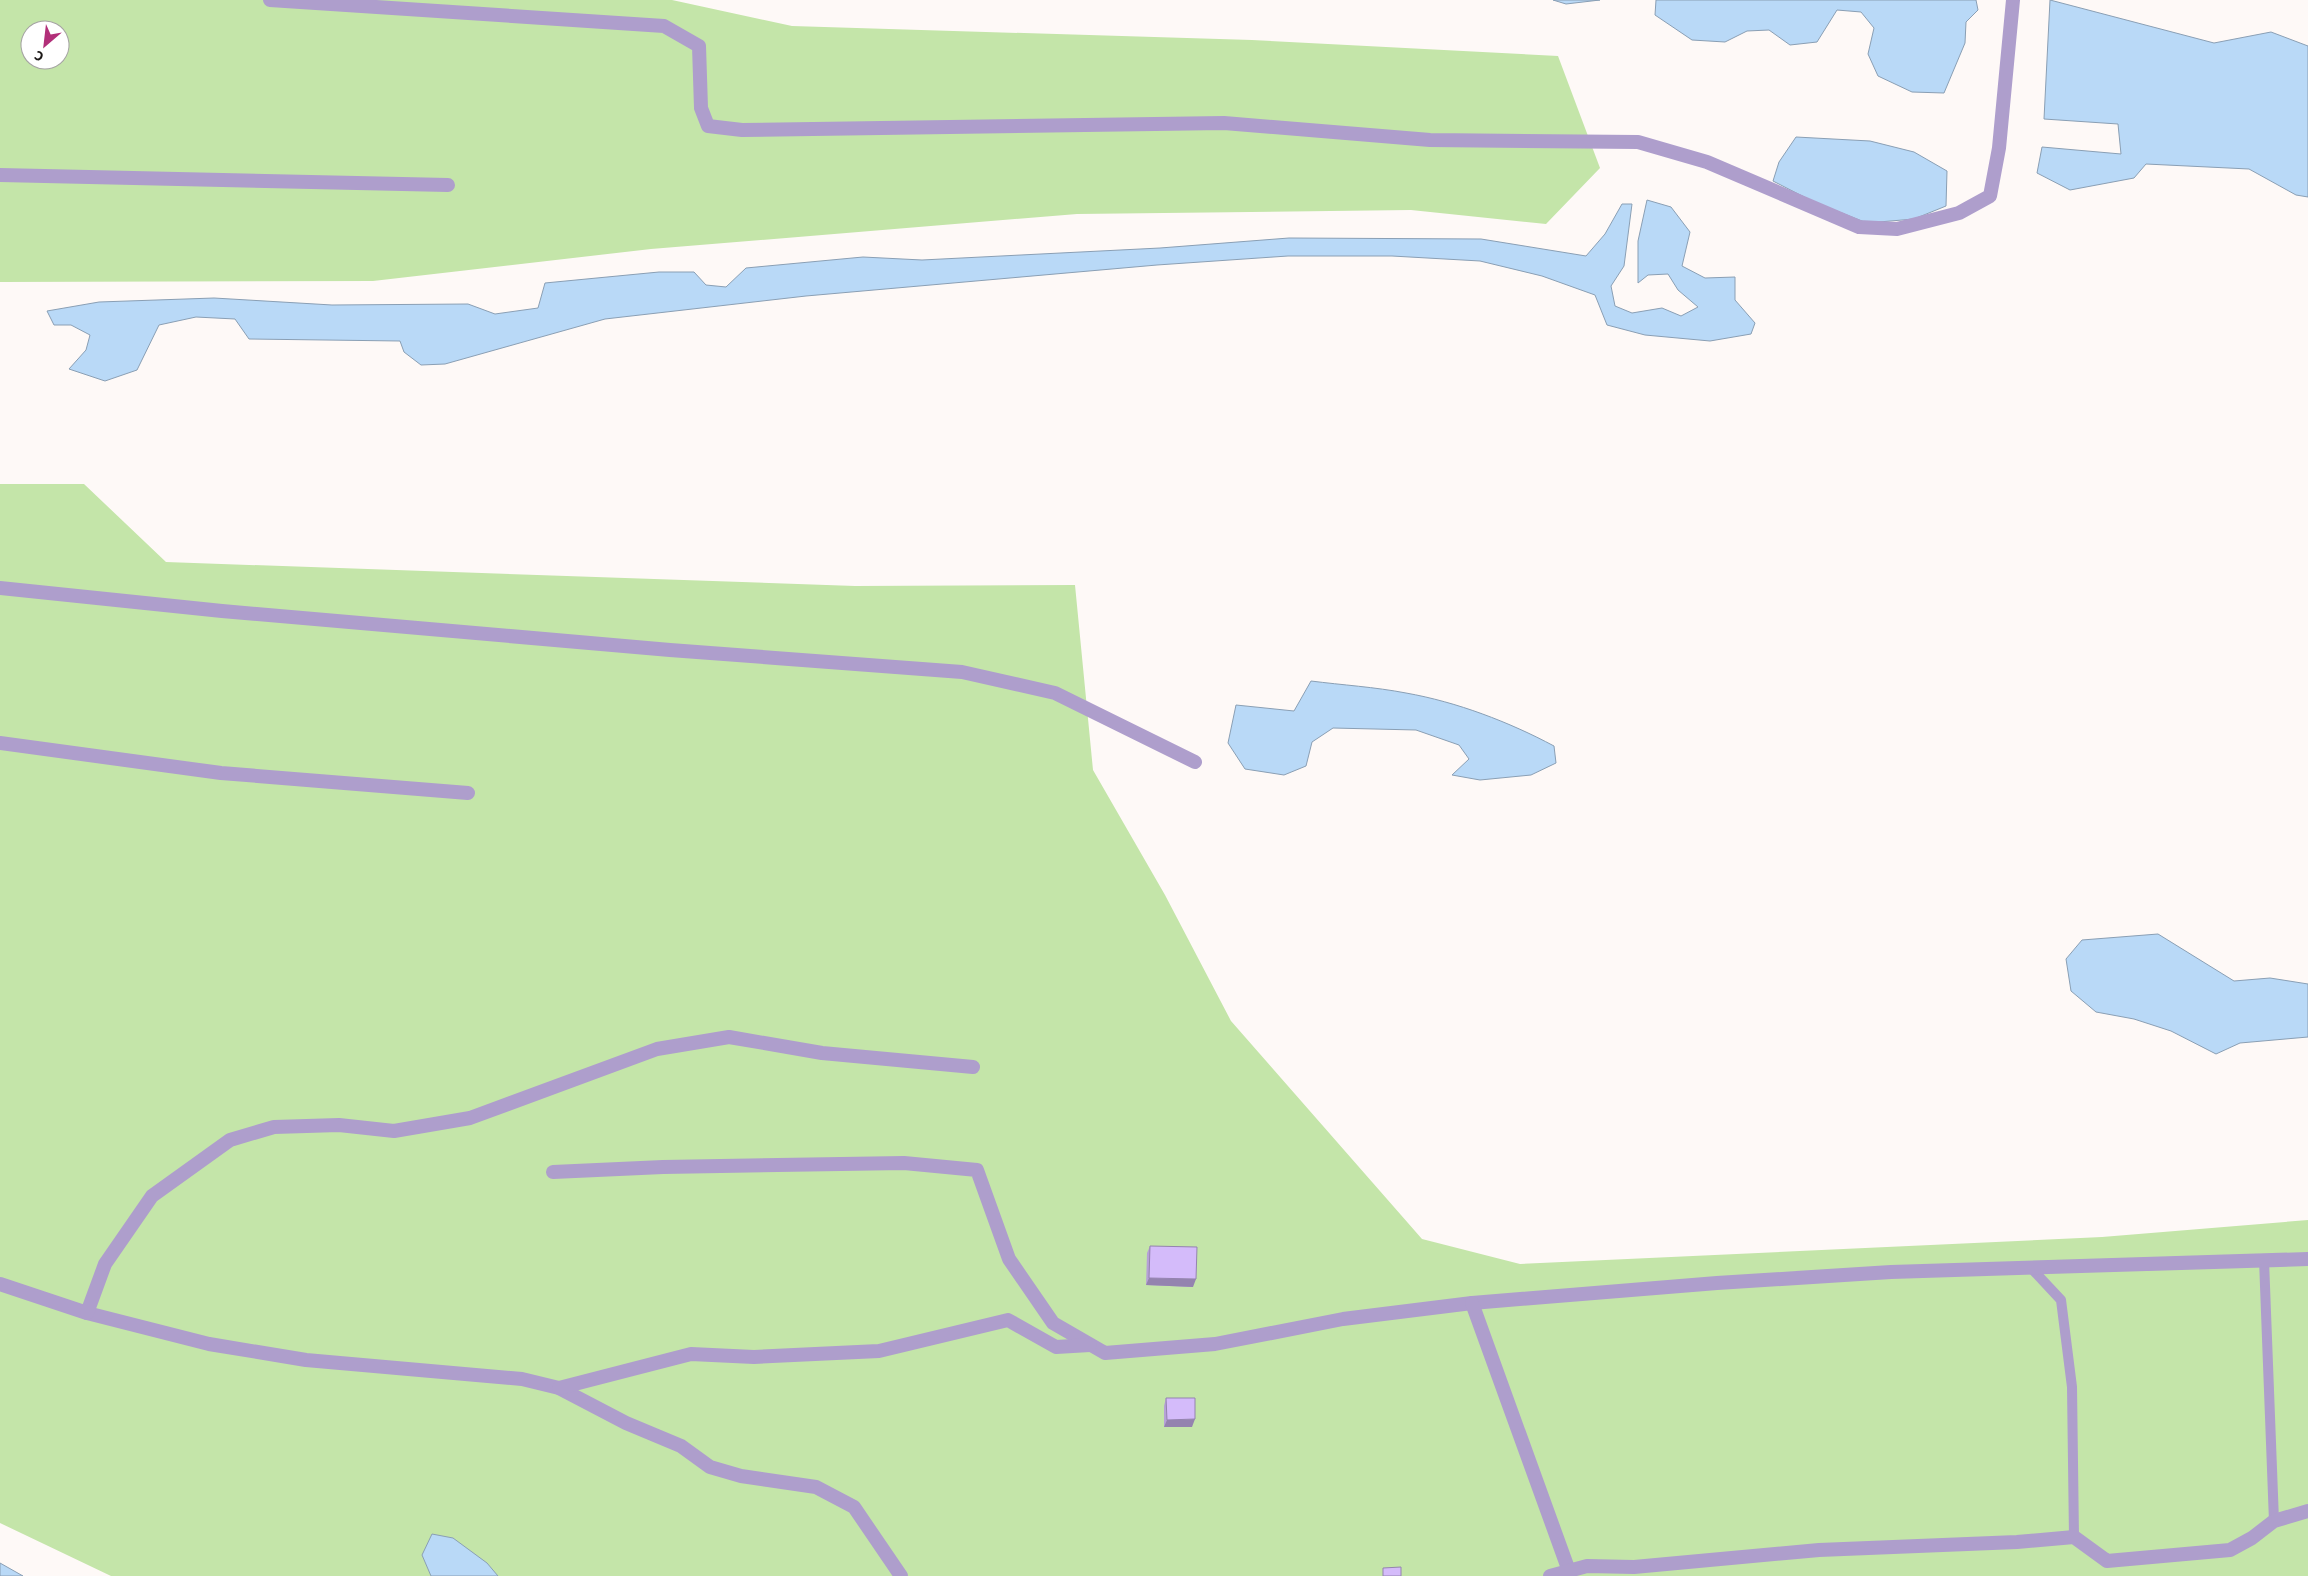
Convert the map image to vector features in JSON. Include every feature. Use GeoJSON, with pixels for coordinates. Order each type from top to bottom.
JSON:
{"type":"FeatureCollection","features":[{"type":"Feature","properties":{"kind":"street"},"geometry":{"type":"LineString","coordinates":[[270,0],[664,26],[699,46],[701,108],[708,126],[742,130],[1224,122],[1430,140],[1638,142],[1707,162],[1859,227],[1897,229],[1959,213],[1990,196],[1999,148],[2013,0]]}},
{"type":"Feature","properties":{"kind":"street"},"geometry":{"type":"LineString","coordinates":[[0,175],[448,185]]}},
{"type":"Feature","properties":{"kind":"street"},"geometry":{"type":"LineString","coordinates":[[0,588],[222,611],[670,650],[962,672],[1056,693],[1195,762]]}},
{"type":"Feature","properties":{"kind":"street"},"geometry":{"type":"LineString","coordinates":[[0,743],[222,773],[468,793]]}},
{"type":"Feature","properties":{"kind":"street"},"geometry":{"type":"LineString","coordinates":[[86,1313],[105,1264],[152,1196],[230,1140],[274,1127],[339,1125],[394,1131],[470,1118],[658,1049],[729,1037],[822,1053],[973,1067]]}},
{"type":"Feature","properties":{"kind":"street"},"geometry":{"type":"LineString","coordinates":[[553,1172],[663,1167],[904,1163],[977,1170],[1009,1259],[1053,1323],[1105,1353],[1215,1344],[1343,1319],[1472,1303],[1718,1283],[1891,1272],[2308,1259]]}},
{"type":"Feature","properties":{"kind":"street"},"geometry":{"type":"LineString","coordinates":[[0,1284],[86,1313],[209,1344],[306,1360],[522,1379],[559,1388],[626,1423],[681,1446],[710,1467],[741,1476],[816,1487],[854,1507],[901,1576]]}},
{"type":"Feature","properties":{"kind":"street"},"geometry":{"type":"LineString","coordinates":[[1472,1303],[1569,1571]]}},
{"type":"Feature","properties":{"kind":"street"},"geometry":{"type":"LineString","coordinates":[[559,1388],[691,1354],[754,1357],[879,1351],[1008,1320],[1056,1347],[1091,1345]]}},
{"type":"Feature","properties":{"kind":"street"},"geometry":{"type":"LineString","coordinates":[[1550,1576],[1587,1566],[1634,1567],[1661,1570],[1819,1550],[2017,1542],[2074,1537],[2107,1561],[2230,1550],[2252,1538],[2274,1521],[2308,1511]]}},
{"type":"Feature","properties":{"kind":"lane"},"geometry":{"type":"LineString","coordinates":[[2264,1260],[2274,1521]]}},
{"type":"Feature","properties":{"kind":"lane"},"geometry":{"type":"LineString","coordinates":[[2032,1268],[2061,1300],[2072,1387],[2074,1537]]}},
{"type":"Feature","properties":{"kind":"green space"},"geometry":{"type":"Polygon","coordinates":[[[0,0],[672,0],[792,26],[1252,40],[1558,56],[1600,168],[1546,224],[1411,210],[1077,214],[651,249],[373,281],[0,282],[0,0]]]}},
{"type":"Feature","properties":{"kind":"green space"},"geometry":{"type":"Polygon","coordinates":[[[0,484],[84,484],[166,562],[855,586],[1075,585],[1093,770],[1165,895],[1231,1021],[1422,1239],[1520,1264],[2102,1237],[2308,1220],[2308,1576],[111,1576],[0,1523],[0,484]]]}},
{"type":"Feature","properties":{"kind":"water"},"geometry":{"type":"Polygon","coordinates":[[[1553,0],[1600,0],[1566,4],[1553,0]]]}},
{"type":"Feature","properties":{"kind":"water"},"geometry":{"type":"Polygon","coordinates":[[[1656,0],[1976,0],[1978,10],[1966,22],[1965,43],[1944,93],[1912,92],[1878,76],[1868,54],[1874,28],[1861,12],[1837,10],[1817,42],[1790,45],[1769,30],[1747,31],[1725,42],[1692,40],[1655,15],[1656,0]]]}},
{"type":"Feature","properties":{"kind":"water"},"geometry":{"type":"Polygon","coordinates":[[[2050,0],[2214,43],[2271,32],[2308,46],[2308,197],[2296,195],[2249,169],[2146,164],[2134,178],[2070,190],[2037,173],[2042,147],[2121,154],[2118,124],[2044,119],[2050,0]]]}},
{"type":"Feature","properties":{"kind":"water"},"geometry":{"type":"Polygon","coordinates":[[[1796,137],[1870,141],[1914,152],[1947,171],[1946,206],[1914,219],[1867,223],[1814,202],[1773,181],[1779,162],[1796,137]]]}},
{"type":"Feature","properties":{"kind":"water"},"geometry":{"type":"Polygon","coordinates":[[[1647,200],[1671,207],[1690,232],[1682,266],[1705,278],[1735,277],[1735,300],[1755,323],[1751,334],[1710,341],[1645,335],[1607,325],[1595,295],[1542,276],[1480,261],[1392,256],[1288,256],[1157,265],[806,296],[605,319],[445,364],[421,365],[404,352],[400,341],[249,339],[235,319],[196,317],[159,325],[137,370],[105,381],[69,369],[86,350],[90,335],[71,325],[54,325],[47,311],[99,302],[214,298],[332,305],[468,304],[495,314],[538,308],[545,283],[659,272],[694,272],[706,285],[726,287],[746,268],[863,257],[922,260],[1160,248],[1289,238],[1481,239],[1586,256],[1605,234],[1622,204],[1632,204],[1624,266],[1611,286],[1615,306],[1632,313],[1662,308],[1681,316],[1698,307],[1678,290],[1668,274],[1648,275],[1638,283],[1638,241],[1647,200]]]}},
{"type":"Feature","properties":{"kind":"water"},"geometry":{"type":"Polygon","coordinates":[[[1311,681],[1394,691],[1463,707],[1501,721],[1554,746],[1556,763],[1531,775],[1480,780],[1452,775],[1469,759],[1459,745],[1416,730],[1333,728],[1312,742],[1306,766],[1284,775],[1245,769],[1228,743],[1236,705],[1294,711],[1311,681]]]}},
{"type":"Feature","properties":{"kind":"water"},"geometry":{"type":"Polygon","coordinates":[[[2158,934],[2234,981],[2270,978],[2308,984],[2308,1037],[2240,1043],[2216,1054],[2171,1031],[2134,1019],[2096,1012],[2071,991],[2066,959],[2082,940],[2158,934]]]}},
{"type":"Feature","properties":{"kind":"water"},"geometry":{"type":"Polygon","coordinates":[[[432,1534],[453,1538],[487,1563],[498,1576],[431,1576],[422,1555],[432,1534]]]}},
{"type":"Feature","properties":{"kind":"water"},"geometry":{"type":"Polygon","coordinates":[[[0,1563],[23,1576],[0,1576],[0,1563]]]}},
{"type":"Feature","properties":{"kind":"building"},"geometry":{"type":"Polygon","coordinates":[[[1150,1246],[1197,1247],[1196,1279],[1149,1278],[1150,1246]]]}},
{"type":"Feature","properties":{"kind":"building"},"geometry":{"type":"Polygon","coordinates":[[[1166,1398],[1195,1398],[1195,1419],[1167,1420],[1166,1398]]]}},
{"type":"Feature","properties":{"kind":"building"},"geometry":{"type":"Polygon","coordinates":[[[1401,1567],[1401,1576],[1383,1576],[1383,1568],[1401,1567]]]}}]}
